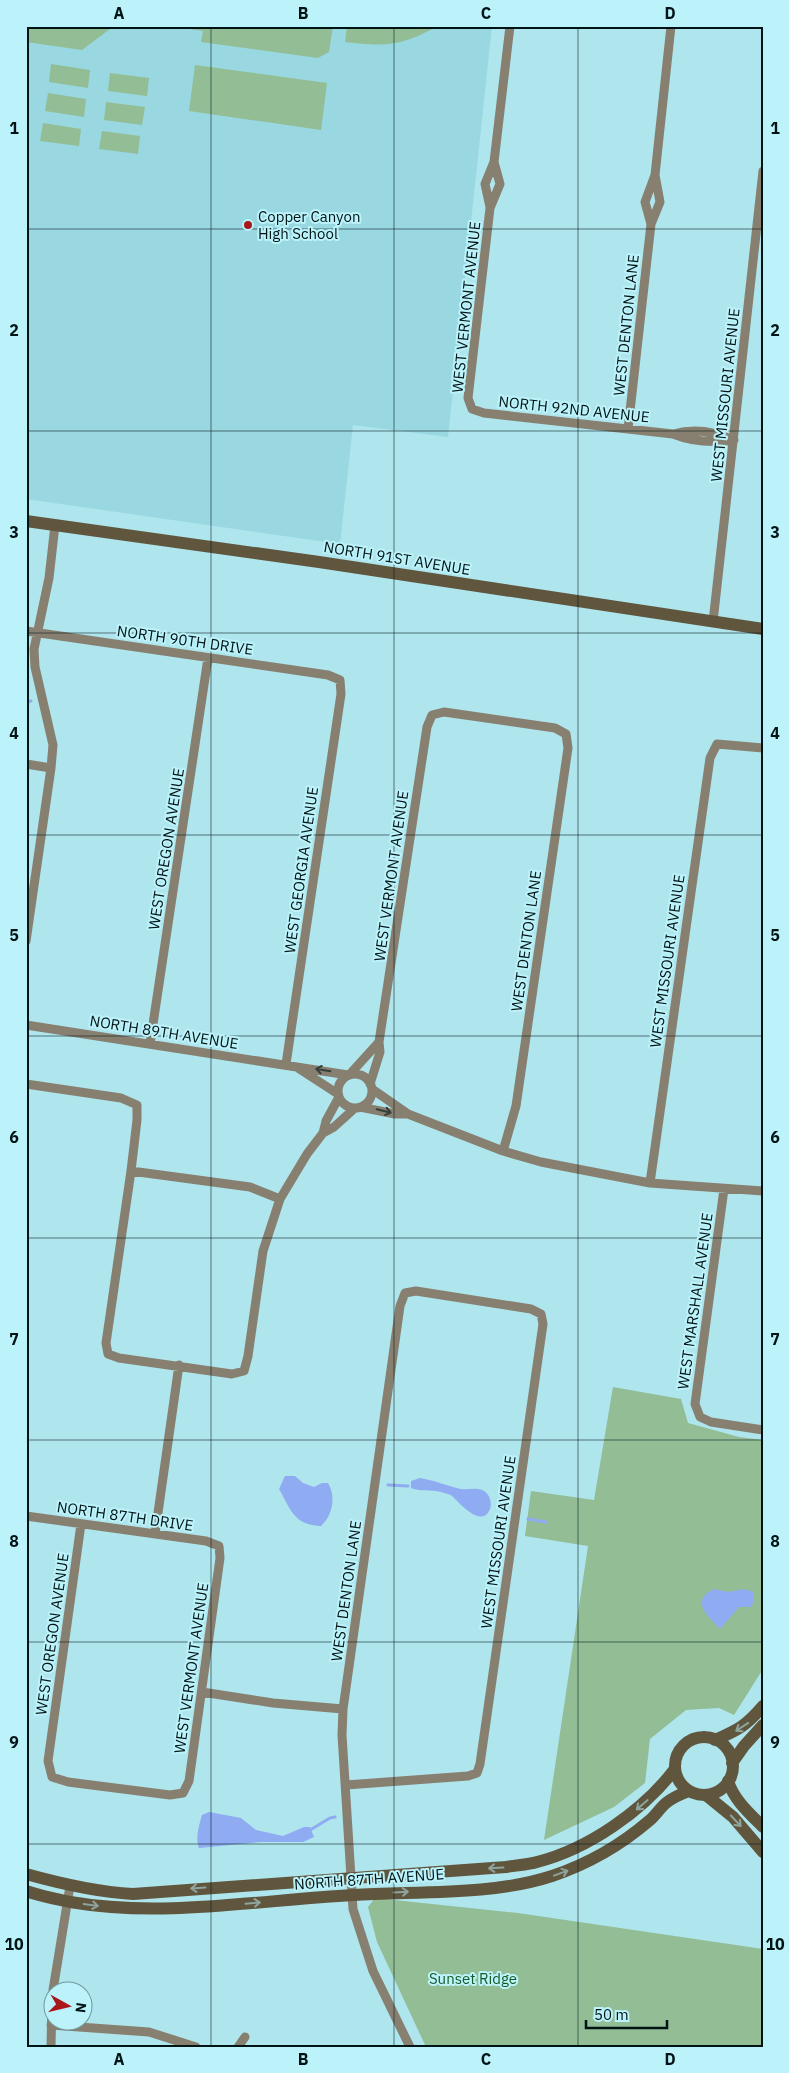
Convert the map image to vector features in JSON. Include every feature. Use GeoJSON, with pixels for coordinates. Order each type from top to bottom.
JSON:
{"type":"FeatureCollection","features":[{"type":"Feature","properties":{"kind":"street","name":"WEST VERMONT AVENUE"},"geometry":{"type":"LineString","coordinates":[[490,208],[485,184],[494,162],[510,26]]}},
{"type":"Feature","properties":{"kind":"street","name":"WEST DENTON LANE"},"geometry":{"type":"LineString","coordinates":[[651,224],[645,202],[655,175],[671,26]]}},
{"type":"Feature","properties":{"kind":"street","name":"WEST VERMONT AVENUE"},"geometry":{"type":"LineString","coordinates":[[472,409],[468,398],[490,208],[500,184],[494,162]]}},
{"type":"Feature","properties":{"kind":"street","name":"WEST MISSOURI AVENUE"},"geometry":{"type":"LineString","coordinates":[[713,622],[763,171]]}},
{"type":"Feature","properties":{"kind":"street","name":"WEST DENTON LANE"},"geometry":{"type":"LineString","coordinates":[[628,429],[651,224],[660,202],[655,175]]}},
{"type":"Feature","properties":{"kind":"street","name":"NORTH 92ND AVENUE"},"geometry":{"type":"LineString","coordinates":[[472,409],[484,413],[674,434],[686,430],[717,433],[734,440]]}},
{"type":"Feature","properties":{"kind":"street","name":"NORTH 91ST AVENUE"},"geometry":{"type":"LineString","coordinates":[[26,521],[319,562],[763,629]]}},
{"type":"Feature","properties":{"kind":"street"},"geometry":{"type":"LineString","coordinates":[[26,941],[52,768],[53,745],[35,667],[34,649],[49,578],[56,525]]}},
{"type":"Feature","properties":{"kind":"street","name":"NORTH 90TH DRIVE"},"geometry":{"type":"LineString","coordinates":[[26,631],[328,675],[340,680]]}},
{"type":"Feature","properties":{"kind":"street","name":"WEST OREGON AVENUE"},"geometry":{"type":"LineString","coordinates":[[150,1044],[208,658]]}},
{"type":"Feature","properties":{"kind":"street","name":"WEST GEORGIA AVENUE"},"geometry":{"type":"LineString","coordinates":[[286,1064],[341,694],[340,680]]}},
{"type":"Feature","properties":{"kind":"street","name":"WEST DENTON LANE"},"geometry":{"type":"LineString","coordinates":[[432,715],[444,712],[545,726],[555,728],[566,734],[568,748],[516,1106],[504,1150]]}},
{"type":"Feature","properties":{"kind":"street","name":"WEST VERMONT AVENUE"},"geometry":{"type":"LineString","coordinates":[[371,1086],[380,1052],[427,727],[432,715]]}},
{"type":"Feature","properties":{"kind":"street","name":"WEST MISSOURI AVENUE"},"geometry":{"type":"LineString","coordinates":[[650,1183],[710,758],[717,744],[763,748]]}},
{"type":"Feature","properties":{"kind":"street"},"geometry":{"type":"LineString","coordinates":[[26,764],[52,768]]}},
{"type":"Feature","properties":{"kind":"street","name":"NORTH 89TH AVENUE"},"geometry":{"type":"LineString","coordinates":[[26,1025],[286,1064],[298,1068],[349,1074]]}},
{"type":"Feature","properties":{"kind":"street"},"geometry":{"type":"LineString","coordinates":[[26,1084],[121,1098],[136,1105],[137,1120],[131,1172],[106,1343],[108,1354],[119,1358],[232,1374],[244,1371],[248,1356],[263,1251],[280,1199],[307,1154],[323,1133],[326,1121],[338,1095],[339,1083],[380,1042]]}},
{"type":"Feature","properties":{"kind":"street","name":"NORTH 89TH AVENUE"},"geometry":{"type":"LineString","coordinates":[[298,1068],[338,1095]]}},
{"type":"Feature","properties":{"kind":"street"},"geometry":{"type":"LineString","coordinates":[[349,1074],[365,1076],[371,1086],[408,1114],[541,1162],[650,1183],[763,1191]]}},
{"type":"Feature","properties":{"kind":"street"},"geometry":{"type":"LineString","coordinates":[[323,1133],[334,1127],[358,1107],[368,1102],[371,1086]]}},
{"type":"Feature","properties":{"kind":"street"},"geometry":{"type":"LineString","coordinates":[[338,1095],[347,1106],[395,1114],[408,1114]]}},
{"type":"Feature","properties":{"kind":"street"},"geometry":{"type":"LineString","coordinates":[[131,1172],[250,1187],[280,1199]]}},
{"type":"Feature","properties":{"kind":"street","name":"WEST MARSHALL AVENUE"},"geometry":{"type":"LineString","coordinates":[[724,1189],[695,1404],[700,1417],[711,1422],[763,1430]]}},
{"type":"Feature","properties":{"kind":"street","name":"WEST DENTON LANE"},"geometry":{"type":"LineString","coordinates":[[352,1895],[342,1735],[343,1709],[400,1306],[405,1293],[416,1291],[531,1309],[541,1314]]}},
{"type":"Feature","properties":{"kind":"street","name":"WEST MISSOURI AVENUE"},"geometry":{"type":"LineString","coordinates":[[346,1785],[468,1776],[477,1773],[543,1324],[541,1314]]}},
{"type":"Feature","properties":{"kind":"street"},"geometry":{"type":"LineString","coordinates":[[155,1534],[179,1365]]}},
{"type":"Feature","properties":{"kind":"street","name":"NORTH 87TH DRIVE"},"geometry":{"type":"LineString","coordinates":[[26,1516],[206,1541],[219,1546]]}},
{"type":"Feature","properties":{"kind":"street","name":"WEST OREGON AVENUE"},"geometry":{"type":"LineString","coordinates":[[81,1524],[48,1761],[52,1777],[68,1782],[170,1795],[183,1793]]}},
{"type":"Feature","properties":{"kind":"street","name":"WEST VERMONT AVENUE"},"geometry":{"type":"LineString","coordinates":[[183,1793],[189,1781],[202,1692],[220,1558],[219,1546]]}},
{"type":"Feature","properties":{"kind":"street"},"geometry":{"type":"LineString","coordinates":[[202,1692],[273,1703],[343,1709]]}},
{"type":"Feature","properties":{"kind":"street"},"geometry":{"type":"LineString","coordinates":[[715,1740],[737,1731],[748,1723],[763,1706]]}},
{"type":"Feature","properties":{"kind":"street"},"geometry":{"type":"LineString","coordinates":[[732,1763],[763,1725]]}},
{"type":"Feature","properties":{"kind":"street"},"geometry":{"type":"LineString","coordinates":[[702,1738],[715,1740],[727,1749],[732,1763],[732,1772],[728,1781],[715,1793],[706,1795],[689,1791],[682,1785],[675,1769],[678,1753],[688,1742],[702,1738]]}},
{"type":"Feature","properties":{"kind":"street","name":"NORTH 87TH AVENUE"},"geometry":{"type":"LineString","coordinates":[[26,1874],[70,1886],[106,1893],[134,1894],[506,1867],[537,1862],[572,1849],[632,1813],[655,1794],[675,1769]]}},
{"type":"Feature","properties":{"kind":"street"},"geometry":{"type":"LineString","coordinates":[[728,1781],[742,1807],[763,1827]]}},
{"type":"Feature","properties":{"kind":"street","name":"NORTH 87TH AVENUE"},"geometry":{"type":"LineString","coordinates":[[26,1891],[67,1901],[106,1906],[160,1908],[229,1906],[352,1895],[477,1889],[520,1884],[583,1865],[611,1850],[651,1819],[665,1804],[689,1791]]}},
{"type":"Feature","properties":{"kind":"street"},"geometry":{"type":"LineString","coordinates":[[706,1795],[733,1817],[763,1852]]}},
{"type":"Feature","properties":{"kind":"street"},"geometry":{"type":"LineString","coordinates":[[55,1980],[70,1886]]}},
{"type":"Feature","properties":{"kind":"street"},"geometry":{"type":"LineString","coordinates":[[352,1895],[353,1909],[359,1931],[373,1971],[410,2047]]}},
{"type":"Feature","properties":{"kind":"street"},"geometry":{"type":"LineString","coordinates":[[92,2028],[149,2032],[196,2047]]}},
{"type":"Feature","properties":{"kind":"street"},"geometry":{"type":"LineString","coordinates":[[51,2030],[51,2047]]}},
{"type":"Feature","properties":{"kind":"street"},"geometry":{"type":"LineString","coordinates":[[238,2047],[244,2037]]}},
{"type":"Feature","properties":{"kind":"shaded area","name":"Copper Canyon High School"},"geometry":{"type":"Polygon","coordinates":[[[26,26],[492,26],[448,437],[353,425],[340,544],[26,499],[26,26]]]}},
{"type":"Feature","properties":{"kind":"green space"},"geometry":{"type":"Polygon","coordinates":[[[26,26],[114,26],[82,50],[26,42],[26,26]]]}},
{"type":"Feature","properties":{"kind":"green space"},"geometry":{"type":"Polygon","coordinates":[[[182,26],[333,26],[329,52],[318,58],[201,42],[203,31],[182,28],[182,26]]]}},
{"type":"Feature","properties":{"kind":"green space"},"geometry":{"type":"Polygon","coordinates":[[[347,26],[438,26],[414,38],[403,41],[372,44],[345,42],[347,26]]]}},
{"type":"Feature","properties":{"kind":"green space"},"geometry":{"type":"Polygon","coordinates":[[[51,64],[90,70],[88,88],[49,82],[51,64]]]}},
{"type":"Feature","properties":{"kind":"green space"},"geometry":{"type":"Polygon","coordinates":[[[195,65],[327,83],[321,130],[189,111],[195,65]]]}},
{"type":"Feature","properties":{"kind":"green space"},"geometry":{"type":"Polygon","coordinates":[[[110,73],[149,78],[147,96],[108,91],[110,73]]]}},
{"type":"Feature","properties":{"kind":"green space"},"geometry":{"type":"Polygon","coordinates":[[[48,93],[86,99],[84,117],[45,111],[48,93]]]}},
{"type":"Feature","properties":{"kind":"green space"},"geometry":{"type":"Polygon","coordinates":[[[106,102],[145,107],[142,125],[104,120],[106,102]]]}},
{"type":"Feature","properties":{"kind":"green space"},"geometry":{"type":"Polygon","coordinates":[[[43,123],[81,129],[79,146],[40,141],[43,123]]]}},
{"type":"Feature","properties":{"kind":"green space"},"geometry":{"type":"Polygon","coordinates":[[[102,131],[140,136],[138,154],[99,149],[102,131]]]}},
{"type":"Feature","properties":{"kind":"green space"},"geometry":{"type":"Polygon","coordinates":[[[613,1387],[681,1399],[688,1423],[739,1437],[763,1440],[763,1669],[734,1715],[719,1708],[686,1710],[650,1739],[645,1783],[614,1807],[544,1840],[588,1546],[525,1536],[531,1491],[594,1500],[613,1387]]]}},
{"type":"Feature","properties":{"kind":"green space","name":"Sunset Ridge"},"geometry":{"type":"Polygon","coordinates":[[[375,1898],[518,1913],[763,1949],[763,2047],[426,2047],[377,1942],[368,1907],[375,1898]]]}},
{"type":"Feature","properties":{"kind":"water"},"geometry":{"type":"Polygon","coordinates":[[[285,1476],[295,1476],[303,1483],[314,1487],[322,1483],[328,1483],[332,1494],[332,1505],[331,1511],[321,1526],[305,1523],[290,1510],[279,1489],[285,1476]]]}},
{"type":"Feature","properties":{"kind":"water"},"geometry":{"type":"Polygon","coordinates":[[[420,1478],[461,1489],[475,1489],[486,1492],[491,1503],[490,1509],[485,1515],[480,1517],[469,1512],[450,1495],[437,1491],[411,1488],[411,1481],[420,1478]]]}},
{"type":"Feature","properties":{"kind":"water"},"geometry":{"type":"Polygon","coordinates":[[[714,1589],[729,1592],[743,1589],[754,1592],[754,1602],[751,1607],[739,1607],[720,1629],[706,1614],[702,1604],[703,1598],[714,1589]]]}},
{"type":"Feature","properties":{"kind":"water"},"geometry":{"type":"Polygon","coordinates":[[[209,1812],[241,1818],[256,1830],[283,1836],[304,1827],[310,1827],[314,1837],[303,1842],[260,1842],[199,1848],[197,1836],[202,1815],[209,1812]]]}},
{"type":"Feature","properties":{"kind":"waterway"},"geometry":{"type":"LineString","coordinates":[[26,702],[31,701]]}},
{"type":"Feature","properties":{"kind":"waterway"},"geometry":{"type":"LineString","coordinates":[[388,1485],[408,1486]]}},
{"type":"Feature","properties":{"kind":"waterway"},"geometry":{"type":"LineString","coordinates":[[528,1519],[546,1522]]}},
{"type":"Feature","properties":{"kind":"waterway"},"geometry":{"type":"LineString","coordinates":[[310,1830],[335,1817]]}},
{"type":"Feature","properties":{"kind":"place","name":"Copper Canyon High School"},"geometry":{"type":"Point","coordinates":[248,225]}}]}
